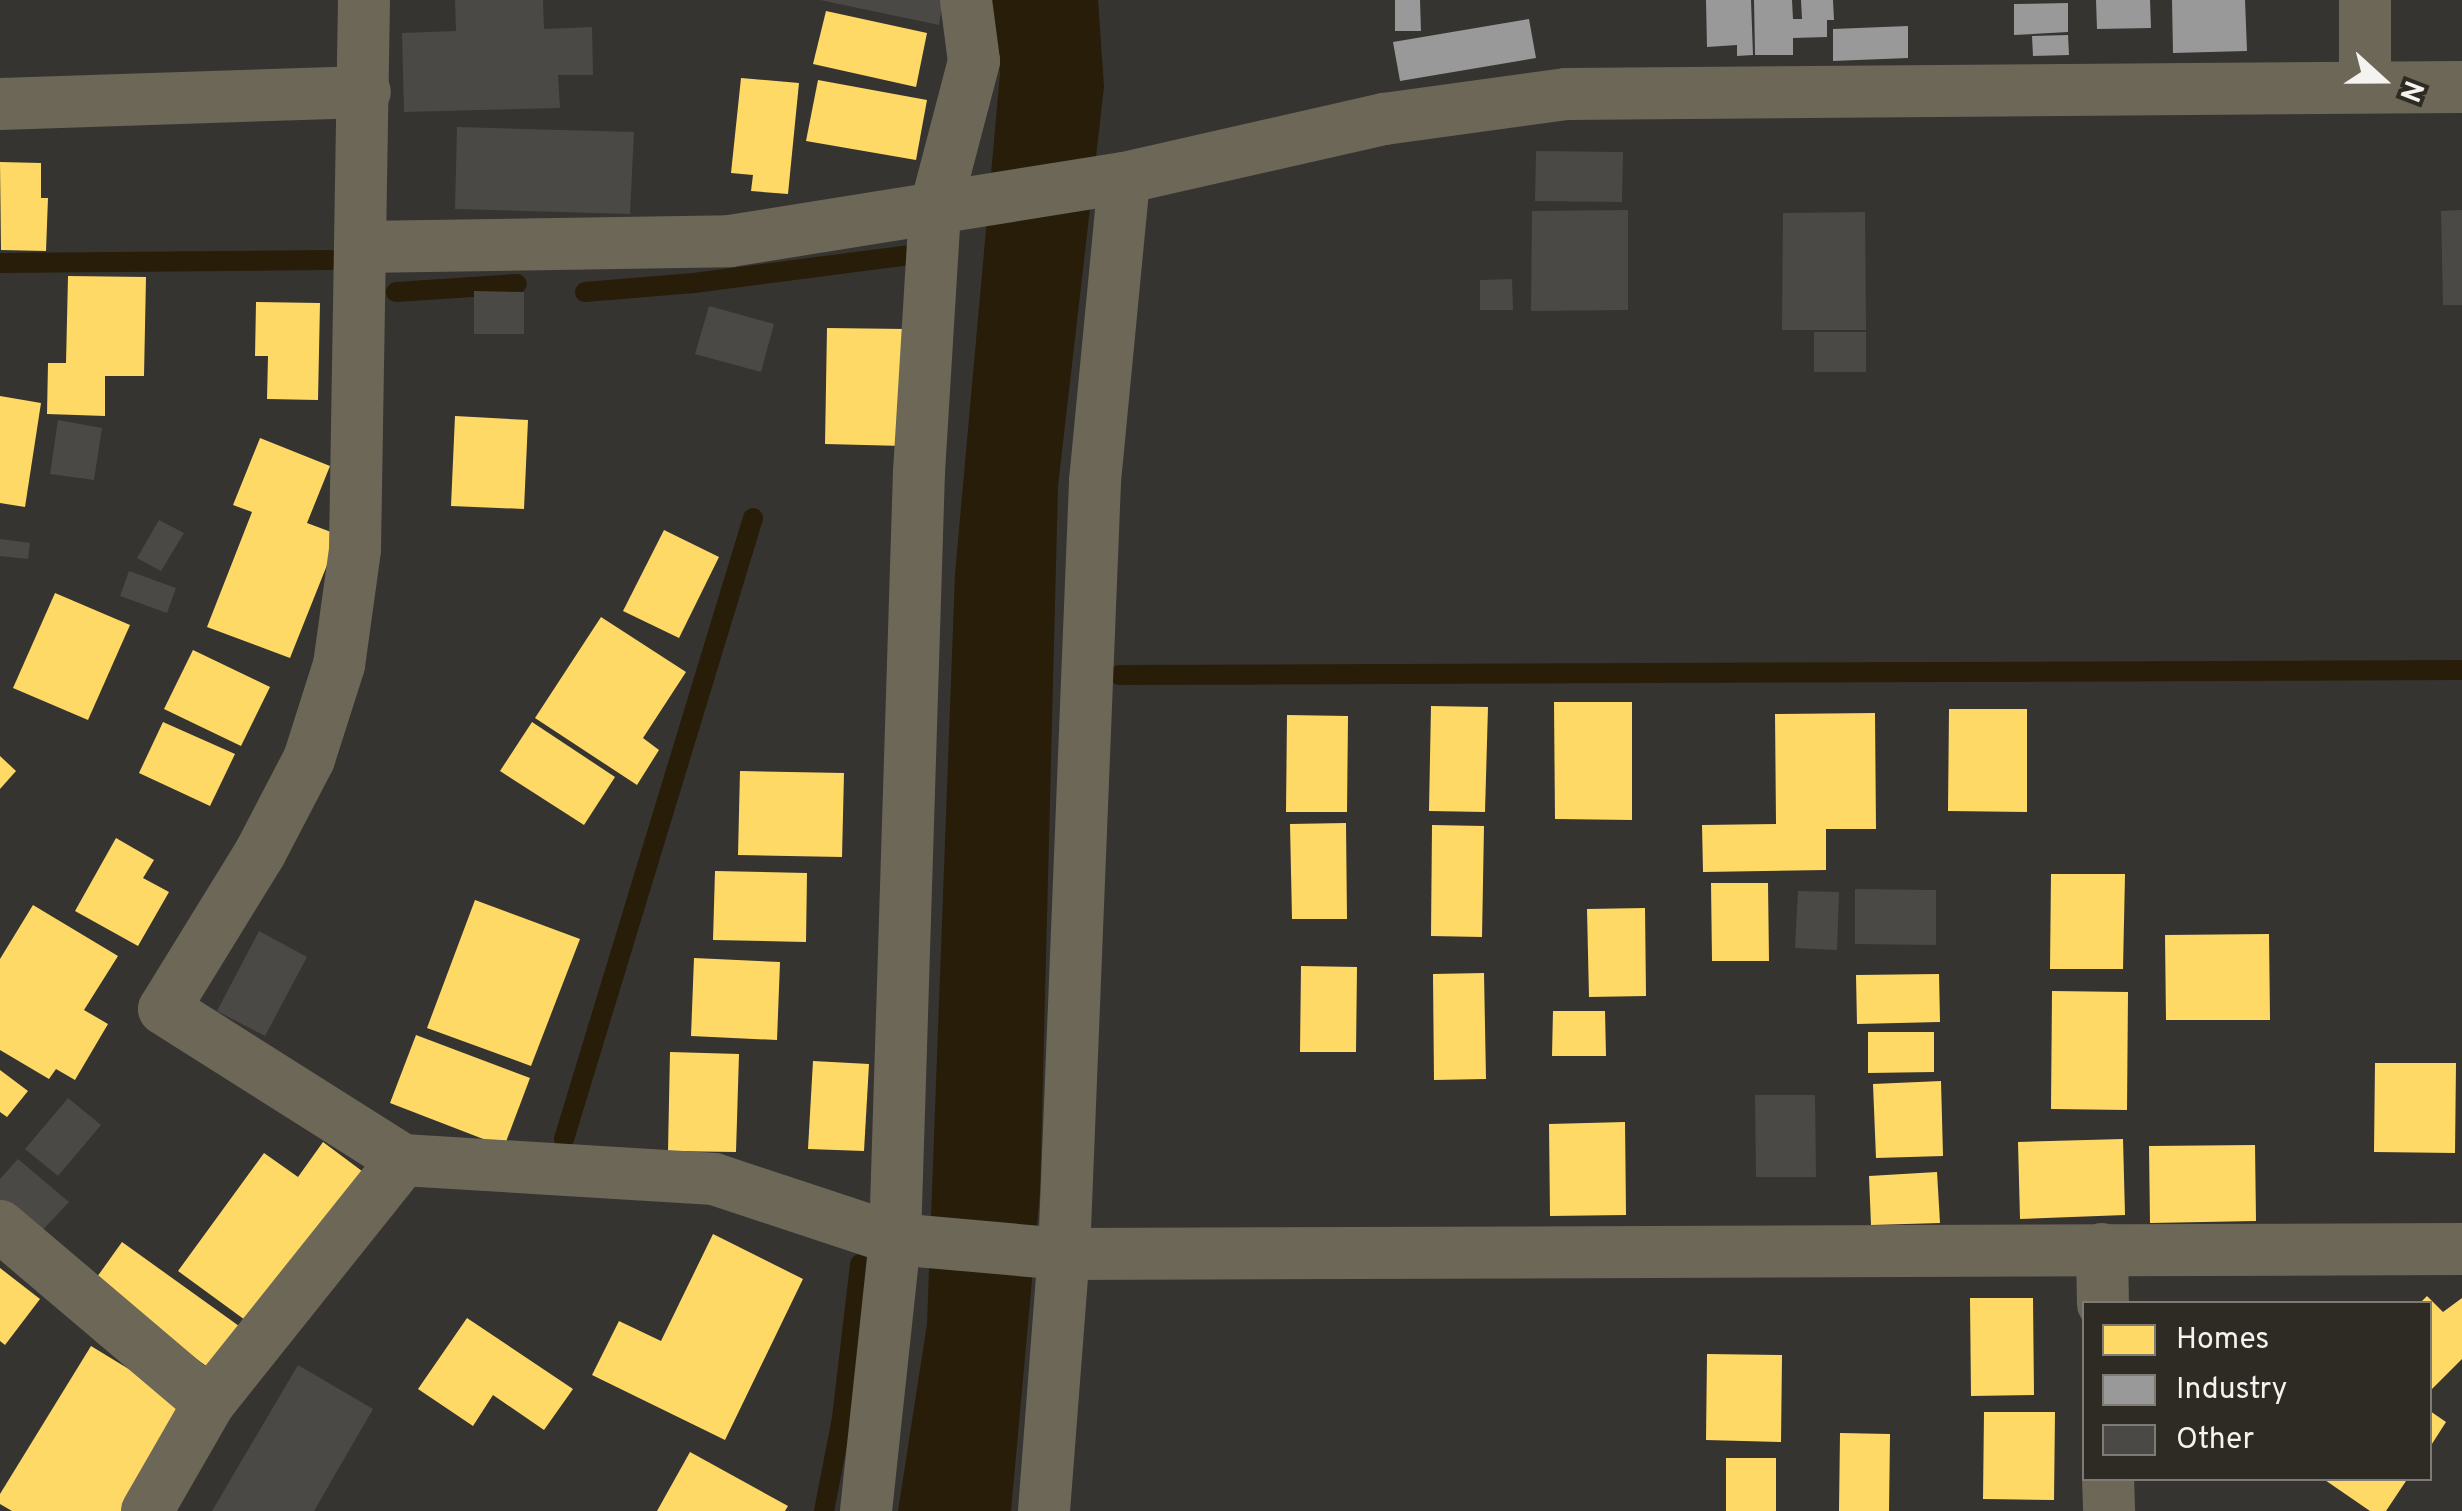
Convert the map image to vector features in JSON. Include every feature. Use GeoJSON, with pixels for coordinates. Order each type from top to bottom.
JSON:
{"type":"FeatureCollection","features":[{"type":"Feature","properties":{"kind":"street"},"geometry":{"type":"LineString","coordinates":[[364,0],[355,550],[339,665],[309,759],[260,853],[164,1010],[403,1160],[714,1179],[896,1239],[1064,1254],[2462,1249]]}},
{"type":"Feature","properties":{"kind":"street"},"geometry":{"type":"LineString","coordinates":[[866,1511],[896,1239],[919,472],[947,207],[974,61],[966,0]]}},
{"type":"Feature","properties":{"kind":"street"},"geometry":{"type":"LineString","coordinates":[[2364,0],[2365,87]]}},
{"type":"Feature","properties":{"kind":"street"},"geometry":{"type":"LineString","coordinates":[[361,247],[730,241],[1117,179],[1384,119],[1566,94],[2462,87]]}},
{"type":"Feature","properties":{"kind":"street"},"geometry":{"type":"LineString","coordinates":[[0,104],[365,92]]}},
{"type":"Feature","properties":{"kind":"street"},"geometry":{"type":"LineString","coordinates":[[1044,1511],[1064,1254],[1095,481],[1117,179]]}},
{"type":"Feature","properties":{"kind":"street"},"geometry":{"type":"LineString","coordinates":[[147,1511],[209,1402],[403,1160]]}},
{"type":"Feature","properties":{"kind":"street"},"geometry":{"type":"LineString","coordinates":[[0,1226],[209,1402]]}},
{"type":"Feature","properties":{"kind":"street"},"geometry":{"type":"LineString","coordinates":[[2102,1249],[2103,1301]]}},
{"type":"Feature","properties":{"kind":"street"},"geometry":{"type":"LineString","coordinates":[[2108,1481],[2108,1511]]}},
{"type":"Feature","properties":{"kind":"shaded area"},"geometry":{"type":"Polygon","coordinates":[[[991,0],[1098,0],[1104,87],[1058,486],[1040,1192],[1011,1511],[898,1511],[927,1324],[955,574],[1000,74],[991,0]]]}},
{"type":"Feature","properties":{"kind":"building: Homes"},"geometry":{"type":"Polygon","coordinates":[[[826,11],[927,33],[916,87],[813,64],[826,11]]]}},
{"type":"Feature","properties":{"kind":"building: Homes"},"geometry":{"type":"Polygon","coordinates":[[[741,78],[799,83],[788,194],[751,191],[753,175],[731,173],[741,78]]]}},
{"type":"Feature","properties":{"kind":"building: Homes"},"geometry":{"type":"Polygon","coordinates":[[[818,80],[927,100],[916,160],[806,141],[818,80]]]}},
{"type":"Feature","properties":{"kind":"building: Homes"},"geometry":{"type":"Polygon","coordinates":[[[0,162],[41,163],[41,198],[48,198],[46,251],[1,250],[0,162]]]}},
{"type":"Feature","properties":{"kind":"building: Homes"},"geometry":{"type":"Polygon","coordinates":[[[68,276],[146,277],[144,376],[105,376],[105,416],[47,414],[48,363],[66,363],[68,276]]]}},
{"type":"Feature","properties":{"kind":"building: Homes"},"geometry":{"type":"Polygon","coordinates":[[[256,302],[320,303],[318,400],[267,399],[268,356],[255,356],[256,302]]]}},
{"type":"Feature","properties":{"kind":"building: Homes"},"geometry":{"type":"Polygon","coordinates":[[[827,328],[906,329],[904,446],[825,444],[827,328]]]}},
{"type":"Feature","properties":{"kind":"building: Homes"},"geometry":{"type":"Polygon","coordinates":[[[0,396],[41,403],[25,507],[0,503],[0,396]]]}},
{"type":"Feature","properties":{"kind":"building: Homes"},"geometry":{"type":"Polygon","coordinates":[[[455,416],[528,420],[524,509],[451,506],[455,416]]]}},
{"type":"Feature","properties":{"kind":"building: Homes"},"geometry":{"type":"Polygon","coordinates":[[[260,438],[330,466],[307,523],[339,535],[290,658],[207,627],[252,512],[233,505],[260,438]]]}},
{"type":"Feature","properties":{"kind":"building: Homes"},"geometry":{"type":"Polygon","coordinates":[[[664,530],[719,557],[679,638],[623,611],[664,530]]]}},
{"type":"Feature","properties":{"kind":"building: Homes"},"geometry":{"type":"Polygon","coordinates":[[[55,593],[130,625],[88,720],[13,688],[55,593]]]}},
{"type":"Feature","properties":{"kind":"building: Homes"},"geometry":{"type":"Polygon","coordinates":[[[601,617],[686,672],[643,738],[659,750],[637,785],[535,718],[601,617]]]}},
{"type":"Feature","properties":{"kind":"building: Homes"},"geometry":{"type":"Polygon","coordinates":[[[193,650],[270,687],[241,746],[164,709],[193,650]]]}},
{"type":"Feature","properties":{"kind":"building: Homes"},"geometry":{"type":"Polygon","coordinates":[[[1554,702],[1632,702],[1632,820],[1555,819],[1554,702]]]}},
{"type":"Feature","properties":{"kind":"building: Homes"},"geometry":{"type":"Polygon","coordinates":[[[1431,706],[1488,707],[1485,812],[1429,811],[1431,706]]]}},
{"type":"Feature","properties":{"kind":"building: Homes"},"geometry":{"type":"Polygon","coordinates":[[[1949,709],[2027,709],[2027,812],[1948,811],[1949,709]]]}},
{"type":"Feature","properties":{"kind":"building: Homes"},"geometry":{"type":"Polygon","coordinates":[[[1875,713],[1876,829],[1826,829],[1826,870],[1703,872],[1702,825],[1776,824],[1775,714],[1875,713]]]}},
{"type":"Feature","properties":{"kind":"building: Homes"},"geometry":{"type":"Polygon","coordinates":[[[1287,715],[1348,716],[1347,812],[1286,812],[1287,715]]]}},
{"type":"Feature","properties":{"kind":"building: Homes"},"geometry":{"type":"Polygon","coordinates":[[[163,722],[235,754],[210,806],[139,773],[163,722]]]}},
{"type":"Feature","properties":{"kind":"building: Homes"},"geometry":{"type":"Polygon","coordinates":[[[532,722],[615,777],[584,825],[500,771],[532,722]]]}},
{"type":"Feature","properties":{"kind":"building: Homes"},"geometry":{"type":"Polygon","coordinates":[[[0,756],[16,771],[0,789],[0,756]]]}},
{"type":"Feature","properties":{"kind":"building: Homes"},"geometry":{"type":"Polygon","coordinates":[[[740,771],[844,773],[842,857],[738,855],[740,771]]]}},
{"type":"Feature","properties":{"kind":"building: Homes"},"geometry":{"type":"Polygon","coordinates":[[[1346,823],[1347,919],[1292,919],[1290,824],[1346,823]]]}},
{"type":"Feature","properties":{"kind":"building: Homes"},"geometry":{"type":"Polygon","coordinates":[[[1432,825],[1484,826],[1482,937],[1431,936],[1432,825]]]}},
{"type":"Feature","properties":{"kind":"building: Homes"},"geometry":{"type":"Polygon","coordinates":[[[116,838],[154,860],[143,878],[169,892],[138,946],[75,911],[116,838]]]}},
{"type":"Feature","properties":{"kind":"building: Homes"},"geometry":{"type":"Polygon","coordinates":[[[715,871],[807,873],[806,942],[713,940],[715,871]]]}},
{"type":"Feature","properties":{"kind":"building: Homes"},"geometry":{"type":"Polygon","coordinates":[[[2051,874],[2125,874],[2123,969],[2050,969],[2051,874]]]}},
{"type":"Feature","properties":{"kind":"building: Homes"},"geometry":{"type":"Polygon","coordinates":[[[1711,883],[1768,883],[1769,961],[1712,961],[1711,883]]]}},
{"type":"Feature","properties":{"kind":"building: Homes"},"geometry":{"type":"Polygon","coordinates":[[[475,900],[580,939],[531,1066],[427,1028],[475,900]]]}},
{"type":"Feature","properties":{"kind":"building: Homes"},"geometry":{"type":"Polygon","coordinates":[[[33,905],[118,956],[84,1010],[108,1024],[75,1080],[56,1069],[49,1079],[0,1050],[0,959],[33,905]]]}},
{"type":"Feature","properties":{"kind":"building: Homes"},"geometry":{"type":"Polygon","coordinates":[[[1645,908],[1646,996],[1589,997],[1587,909],[1645,908]]]}},
{"type":"Feature","properties":{"kind":"building: Homes"},"geometry":{"type":"Polygon","coordinates":[[[2269,934],[2270,1020],[2166,1020],[2165,935],[2269,934]]]}},
{"type":"Feature","properties":{"kind":"building: Homes"},"geometry":{"type":"Polygon","coordinates":[[[694,958],[780,962],[777,1040],[691,1036],[694,958]]]}},
{"type":"Feature","properties":{"kind":"building: Homes"},"geometry":{"type":"Polygon","coordinates":[[[1301,966],[1357,967],[1356,1052],[1300,1052],[1301,966]]]}},
{"type":"Feature","properties":{"kind":"building: Homes"},"geometry":{"type":"Polygon","coordinates":[[[1484,973],[1486,1079],[1434,1080],[1433,974],[1484,973]]]}},
{"type":"Feature","properties":{"kind":"building: Homes"},"geometry":{"type":"Polygon","coordinates":[[[1939,974],[1940,1022],[1857,1024],[1856,975],[1939,974]]]}},
{"type":"Feature","properties":{"kind":"building: Homes"},"geometry":{"type":"Polygon","coordinates":[[[2052,991],[2128,992],[2127,1110],[2051,1109],[2052,991]]]}},
{"type":"Feature","properties":{"kind":"building: Homes"},"geometry":{"type":"Polygon","coordinates":[[[1553,1011],[1605,1011],[1606,1056],[1552,1056],[1553,1011]]]}},
{"type":"Feature","properties":{"kind":"building: Homes"},"geometry":{"type":"Polygon","coordinates":[[[1868,1032],[1934,1032],[1934,1072],[1868,1073],[1868,1032]]]}},
{"type":"Feature","properties":{"kind":"building: Homes"},"geometry":{"type":"Polygon","coordinates":[[[416,1035],[530,1078],[504,1147],[390,1103],[416,1035]]]}},
{"type":"Feature","properties":{"kind":"building: Homes"},"geometry":{"type":"Polygon","coordinates":[[[670,1052],[739,1054],[736,1152],[668,1151],[670,1052]]]}},
{"type":"Feature","properties":{"kind":"building: Homes"},"geometry":{"type":"Polygon","coordinates":[[[813,1061],[869,1064],[864,1151],[808,1149],[813,1061]]]}},
{"type":"Feature","properties":{"kind":"building: Homes"},"geometry":{"type":"Polygon","coordinates":[[[2375,1063],[2456,1063],[2455,1153],[2374,1152],[2375,1063]]]}},
{"type":"Feature","properties":{"kind":"building: Homes"},"geometry":{"type":"Polygon","coordinates":[[[0,1070],[28,1091],[7,1117],[0,1112],[0,1070]]]}},
{"type":"Feature","properties":{"kind":"building: Homes"},"geometry":{"type":"Polygon","coordinates":[[[1941,1081],[1943,1156],[1876,1158],[1873,1084],[1941,1081]]]}},
{"type":"Feature","properties":{"kind":"building: Homes"},"geometry":{"type":"Polygon","coordinates":[[[1625,1122],[1626,1215],[1550,1216],[1549,1124],[1625,1122]]]}},
{"type":"Feature","properties":{"kind":"building: Homes"},"geometry":{"type":"Polygon","coordinates":[[[2123,1139],[2125,1215],[2020,1219],[2018,1142],[2123,1139]]]}},
{"type":"Feature","properties":{"kind":"building: Homes"},"geometry":{"type":"Polygon","coordinates":[[[323,1142],[366,1174],[256,1328],[178,1271],[264,1153],[298,1177],[323,1142]]]}},
{"type":"Feature","properties":{"kind":"building: Homes"},"geometry":{"type":"Polygon","coordinates":[[[2255,1145],[2256,1221],[2150,1223],[2149,1146],[2255,1145]]]}},
{"type":"Feature","properties":{"kind":"building: Homes"},"geometry":{"type":"Polygon","coordinates":[[[1937,1172],[1940,1223],[1871,1225],[1869,1176],[1937,1172]]]}},
{"type":"Feature","properties":{"kind":"building: Homes"},"geometry":{"type":"Polygon","coordinates":[[[713,1234],[803,1279],[725,1440],[592,1375],[619,1321],[661,1341],[713,1234]]]}},
{"type":"Feature","properties":{"kind":"building: Homes"},"geometry":{"type":"Polygon","coordinates":[[[122,1242],[239,1326],[209,1368],[92,1284],[122,1242]]]}},
{"type":"Feature","properties":{"kind":"building: Homes"},"geometry":{"type":"Polygon","coordinates":[[[0,1268],[40,1299],[5,1345],[0,1341],[0,1268]]]}},
{"type":"Feature","properties":{"kind":"building: Homes"},"geometry":{"type":"Polygon","coordinates":[[[1970,1298],[2033,1298],[2034,1395],[1971,1396],[1970,1298]]]}},
{"type":"Feature","properties":{"kind":"building: Homes"},"geometry":{"type":"Polygon","coordinates":[[[2462,1298],[2462,1359],[2432,1389],[2432,1301],[2443,1312],[2462,1298]]]}},
{"type":"Feature","properties":{"kind":"building: Homes"},"geometry":{"type":"Polygon","coordinates":[[[467,1318],[573,1389],[544,1430],[493,1395],[473,1426],[418,1389],[467,1318]]]}},
{"type":"Feature","properties":{"kind":"building: Homes"},"geometry":{"type":"Polygon","coordinates":[[[91,1346],[191,1407],[127,1511],[12,1511],[0,1504],[0,1494],[91,1346]]]}},
{"type":"Feature","properties":{"kind":"building: Homes"},"geometry":{"type":"Polygon","coordinates":[[[1707,1354],[1782,1355],[1781,1442],[1706,1440],[1707,1354]]]}},
{"type":"Feature","properties":{"kind":"building: Homes"},"geometry":{"type":"Polygon","coordinates":[[[1984,1412],[2055,1412],[2054,1500],[1983,1499],[1984,1412]]]}},
{"type":"Feature","properties":{"kind":"building: Homes"},"geometry":{"type":"Polygon","coordinates":[[[2432,1412],[2446,1422],[2432,1444],[2432,1412]]]}},
{"type":"Feature","properties":{"kind":"building: Homes"},"geometry":{"type":"Polygon","coordinates":[[[1840,1433],[1890,1434],[1889,1511],[1839,1511],[1840,1433]]]}},
{"type":"Feature","properties":{"kind":"building: Homes"},"geometry":{"type":"Polygon","coordinates":[[[690,1452],[788,1506],[785,1511],[657,1511],[690,1452]]]}},
{"type":"Feature","properties":{"kind":"building: Homes"},"geometry":{"type":"Polygon","coordinates":[[[1726,1458],[1776,1458],[1776,1511],[1726,1511],[1726,1458]]]}},
{"type":"Feature","properties":{"kind":"building: Homes"},"geometry":{"type":"Polygon","coordinates":[[[2326,1481],[2406,1481],[2386,1511],[2370,1511],[2326,1481]]]}},
{"type":"Feature","properties":{"kind":"building: Industry"},"geometry":{"type":"Polygon","coordinates":[[[1395,0],[1420,0],[1421,31],[1395,31],[1395,0]]]}},
{"type":"Feature","properties":{"kind":"building: Industry"},"geometry":{"type":"Polygon","coordinates":[[[1706,0],[1751,0],[1753,55],[1737,56],[1737,45],[1707,47],[1706,0]]]}},
{"type":"Feature","properties":{"kind":"building: Industry"},"geometry":{"type":"Polygon","coordinates":[[[1754,0],[1792,0],[1793,19],[1802,19],[1801,0],[1833,0],[1834,20],[1827,20],[1827,37],[1793,38],[1793,55],[1755,55],[1754,0]]]}},
{"type":"Feature","properties":{"kind":"building: Industry"},"geometry":{"type":"Polygon","coordinates":[[[2096,0],[2150,0],[2151,28],[2097,29],[2096,0]]]}},
{"type":"Feature","properties":{"kind":"building: Industry"},"geometry":{"type":"Polygon","coordinates":[[[2172,0],[2245,0],[2247,51],[2173,53],[2172,0]]]}},
{"type":"Feature","properties":{"kind":"building: Industry"},"geometry":{"type":"Polygon","coordinates":[[[2068,3],[2068,32],[2014,35],[2014,4],[2068,3]]]}},
{"type":"Feature","properties":{"kind":"building: Industry"},"geometry":{"type":"Polygon","coordinates":[[[1529,19],[1536,58],[1400,81],[1393,42],[1529,19]]]}},
{"type":"Feature","properties":{"kind":"building: Industry"},"geometry":{"type":"Polygon","coordinates":[[[1908,26],[1908,58],[1833,61],[1833,29],[1908,26]]]}},
{"type":"Feature","properties":{"kind":"building: Industry"},"geometry":{"type":"Polygon","coordinates":[[[2068,35],[2069,55],[2033,56],[2032,36],[2068,35]]]}},
{"type":"Feature","properties":{"kind":"building: Other"},"geometry":{"type":"Polygon","coordinates":[[[455,0],[543,0],[544,29],[592,27],[593,75],[558,75],[560,108],[404,112],[402,33],[456,31],[455,0]]]}},
{"type":"Feature","properties":{"kind":"building: Other"},"geometry":{"type":"Polygon","coordinates":[[[820,0],[938,0],[943,1],[939,25],[820,0]]]}},
{"type":"Feature","properties":{"kind":"building: Other"},"geometry":{"type":"Polygon","coordinates":[[[457,127],[634,132],[630,214],[455,209],[457,127]]]}},
{"type":"Feature","properties":{"kind":"building: Other"},"geometry":{"type":"Polygon","coordinates":[[[1536,151],[1623,152],[1622,202],[1535,201],[1536,151]]]}},
{"type":"Feature","properties":{"kind":"building: Other"},"geometry":{"type":"Polygon","coordinates":[[[1628,210],[1628,310],[1531,311],[1532,211],[1628,210]]]}},
{"type":"Feature","properties":{"kind":"building: Other"},"geometry":{"type":"Polygon","coordinates":[[[2462,210],[2462,305],[2443,305],[2441,211],[2462,210]]]}},
{"type":"Feature","properties":{"kind":"building: Other"},"geometry":{"type":"Polygon","coordinates":[[[1865,212],[1866,330],[1782,330],[1783,213],[1865,212]]]}},
{"type":"Feature","properties":{"kind":"building: Other"},"geometry":{"type":"Polygon","coordinates":[[[1512,279],[1513,310],[1480,310],[1480,280],[1512,279]]]}},
{"type":"Feature","properties":{"kind":"building: Other"},"geometry":{"type":"Polygon","coordinates":[[[474,291],[524,292],[524,334],[474,334],[474,291]]]}},
{"type":"Feature","properties":{"kind":"building: Other"},"geometry":{"type":"Polygon","coordinates":[[[709,306],[774,324],[761,372],[695,354],[709,306]]]}},
{"type":"Feature","properties":{"kind":"building: Other"},"geometry":{"type":"Polygon","coordinates":[[[1814,332],[1866,332],[1866,372],[1814,372],[1814,332]]]}},
{"type":"Feature","properties":{"kind":"building: Other"},"geometry":{"type":"Polygon","coordinates":[[[58,420],[102,428],[94,480],[50,474],[58,420]]]}},
{"type":"Feature","properties":{"kind":"building: Other"},"geometry":{"type":"Polygon","coordinates":[[[159,520],[184,533],[161,571],[137,558],[159,520]]]}},
{"type":"Feature","properties":{"kind":"building: Other"},"geometry":{"type":"Polygon","coordinates":[[[0,539],[30,543],[28,559],[0,556],[0,539]]]}},
{"type":"Feature","properties":{"kind":"building: Other"},"geometry":{"type":"Polygon","coordinates":[[[129,571],[176,588],[167,613],[120,596],[129,571]]]}},
{"type":"Feature","properties":{"kind":"building: Other"},"geometry":{"type":"Polygon","coordinates":[[[1855,889],[1936,890],[1936,945],[1855,944],[1855,889]]]}},
{"type":"Feature","properties":{"kind":"building: Other"},"geometry":{"type":"Polygon","coordinates":[[[1798,891],[1839,892],[1837,950],[1795,948],[1798,891]]]}},
{"type":"Feature","properties":{"kind":"building: Other"},"geometry":{"type":"Polygon","coordinates":[[[259,931],[307,957],[265,1036],[217,1011],[259,931]]]}},
{"type":"Feature","properties":{"kind":"building: Other"},"geometry":{"type":"Polygon","coordinates":[[[1755,1095],[1815,1095],[1816,1177],[1756,1177],[1755,1095]]]}},
{"type":"Feature","properties":{"kind":"building: Other"},"geometry":{"type":"Polygon","coordinates":[[[68,1098],[101,1125],[58,1176],[25,1149],[68,1098]]]}},
{"type":"Feature","properties":{"kind":"building: Other"},"geometry":{"type":"Polygon","coordinates":[[[18,1159],[69,1202],[38,1235],[0,1201],[0,1179],[18,1159]]]}},
{"type":"Feature","properties":{"kind":"building: Other"},"geometry":{"type":"Polygon","coordinates":[[[298,1365],[373,1409],[314,1511],[212,1511],[298,1365]]]}},
{"type":"Feature","properties":{"kind":"waterway"},"geometry":{"type":"LineString","coordinates":[[585,292],[694,283],[909,255]]}},
{"type":"Feature","properties":{"kind":"waterway"},"geometry":{"type":"LineString","coordinates":[[0,263],[332,260]]}},
{"type":"Feature","properties":{"kind":"waterway"},"geometry":{"type":"LineString","coordinates":[[396,292],[517,284]]}},
{"type":"Feature","properties":{"kind":"waterway"},"geometry":{"type":"LineString","coordinates":[[564,1139],[753,518]]}},
{"type":"Feature","properties":{"kind":"waterway"},"geometry":{"type":"LineString","coordinates":[[1119,675],[2462,670]]}},
{"type":"Feature","properties":{"kind":"waterway"},"geometry":{"type":"LineString","coordinates":[[824,1511],[842,1418],[860,1264]]}}]}
